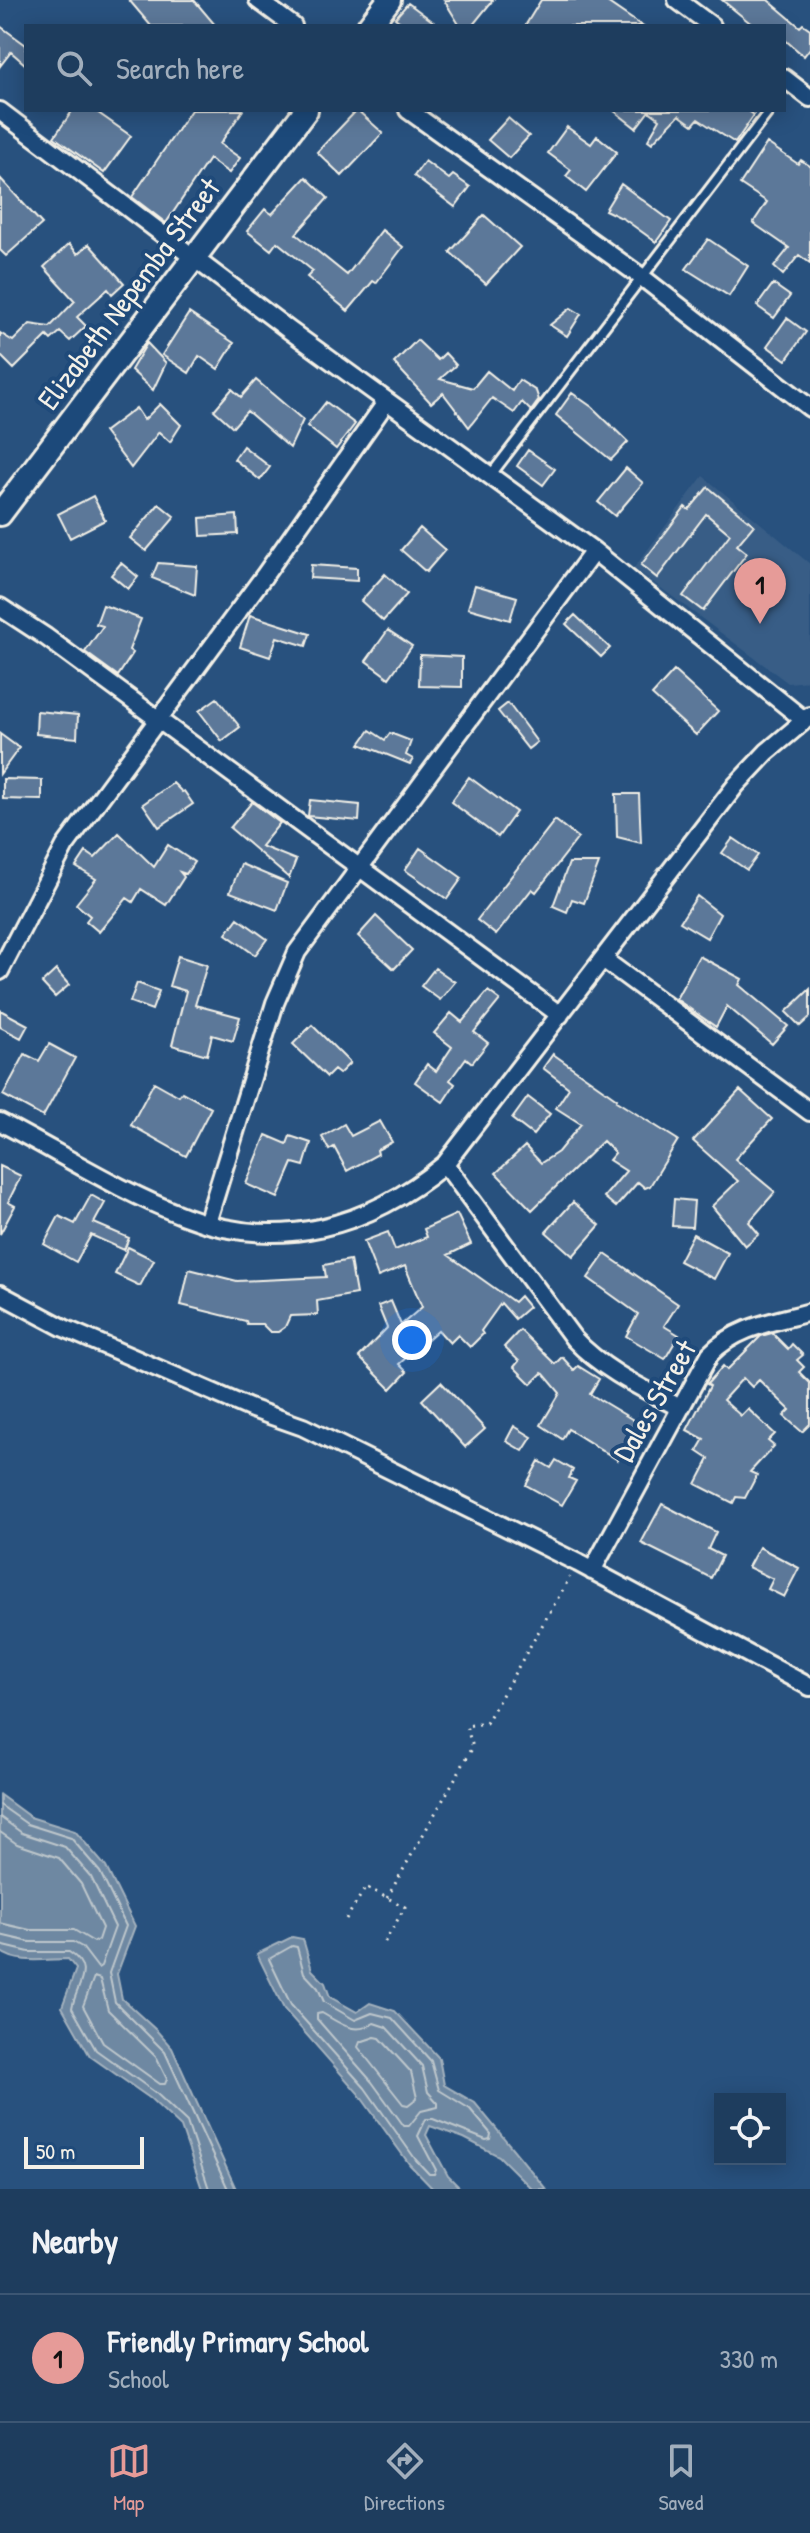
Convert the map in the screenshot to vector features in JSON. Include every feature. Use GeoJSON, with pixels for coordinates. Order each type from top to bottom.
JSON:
{"type":"FeatureCollection","features":[{"type":"Feature","properties":{"kind":"street"},"geometry":{"type":"LineString","coordinates":[[258,0],[290,24]]}},
{"type":"Feature","properties":{"kind":"street"},"geometry":{"type":"LineString","coordinates":[[371,24],[389,0]]}},
{"type":"Feature","properties":{"kind":"street"},"geometry":{"type":"LineString","coordinates":[[677,0],[709,24]]}},
{"type":"Feature","properties":{"kind":"street"},"geometry":{"type":"LineString","coordinates":[[786,84],[810,98]]}},
{"type":"Feature","properties":{"kind":"street"},"geometry":{"type":"LineString","coordinates":[[0,111],[387,401],[594,551],[807,718],[767,752],[736,785],[445,1164],[414,1189],[378,1210],[345,1222],[303,1231],[265,1232],[207,1223],[151,1202],[0,1122]]}},
{"type":"Feature","properties":{"kind":"street","name":"Elizabeth Nepemba Street"},"geometry":{"type":"LineString","coordinates":[[0,514],[304,112]]}},
{"type":"Feature","properties":{"kind":"street"},"geometry":{"type":"LineString","coordinates":[[411,112],[643,278],[810,408]]}},
{"type":"Feature","properties":{"kind":"street"},"geometry":{"type":"LineString","coordinates":[[0,971],[65,846],[264,576],[387,401]]}},
{"type":"Feature","properties":{"kind":"street"},"geometry":{"type":"LineString","coordinates":[[207,1223],[275,1003],[297,952],[594,551]]}},
{"type":"Feature","properties":{"kind":"street"},"geometry":{"type":"LineString","coordinates":[[0,607],[46,637],[560,1015]]}},
{"type":"Feature","properties":{"kind":"street"},"geometry":{"type":"LineString","coordinates":[[603,959],[810,1112]]}},
{"type":"Feature","properties":{"kind":"street"},"geometry":{"type":"LineString","coordinates":[[445,1164],[574,1339],[610,1371],[680,1408]]}},
{"type":"Feature","properties":{"kind":"street"},"geometry":{"type":"LineString","coordinates":[[0,1294],[79,1334],[252,1409],[303,1427],[585,1567],[810,1687]]}},
{"type":"Feature","properties":{"kind":"street","name":"Dales Street"},"geometry":{"type":"LineString","coordinates":[[585,1567],[710,1354],[730,1336],[744,1329],[810,1312]]}},
{"type":"Feature","properties":{"kind":"lane"},"geometry":{"type":"LineString","coordinates":[[490,476],[768,112]]}},
{"type":"Feature","properties":{"kind":"path"},"geometry":{"type":"LineString","coordinates":[[387,1898],[473,1747],[466,1726],[486,1723],[585,1567]]}},
{"type":"Feature","properties":{"kind":"path"},"geometry":{"type":"LineString","coordinates":[[346,1919],[366,1887],[405,1907],[383,1945]]}},
{"type":"Feature","properties":{"kind":"shaded area"},"geometry":{"type":"Polygon","coordinates":[[[703,476],[810,564],[810,681],[788,683],[634,568],[703,476]]]}},
{"type":"Feature","properties":{"kind":"water"},"geometry":{"type":"Polygon","coordinates":[[[0,1795],[30,1817],[75,1831],[106,1867],[135,1926],[117,1974],[122,1999],[172,2048],[236,2189],[202,2189],[181,2127],[151,2099],[90,2056],[62,2007],[76,1969],[68,1959],[24,1960],[0,1951],[0,1795]]]}},
{"type":"Feature","properties":{"kind":"water"},"geometry":{"type":"Polygon","coordinates":[[[292,1937],[303,1939],[312,1970],[325,1983],[330,1997],[357,2012],[370,2003],[395,2011],[439,2058],[444,2085],[475,2103],[546,2189],[532,2189],[499,2156],[464,2138],[430,2126],[426,2135],[448,2176],[461,2189],[433,2189],[410,2165],[358,2093],[284,2009],[257,1954],[292,1937]]]}},
{"type":"Feature","properties":{"kind":"building"},"geometry":{"type":"Polygon","coordinates":[[[129,0],[194,0],[214,24],[149,24],[129,0]]]}},
{"type":"Feature","properties":{"kind":"building"},"geometry":{"type":"Polygon","coordinates":[[[444,0],[493,0],[474,24],[459,24],[444,0]]]}},
{"type":"Feature","properties":{"kind":"building"},"geometry":{"type":"Polygon","coordinates":[[[541,0],[604,0],[639,24],[526,24],[541,0]]]}},
{"type":"Feature","properties":{"kind":"building"},"geometry":{"type":"Polygon","coordinates":[[[722,0],[768,0],[800,27],[803,24],[810,29],[810,48],[804,56],[786,41],[786,24],[752,24],[722,0]]]}},
{"type":"Feature","properties":{"kind":"building"},"geometry":{"type":"Polygon","coordinates":[[[408,3],[436,24],[403,24],[395,18],[408,3]]]}},
{"type":"Feature","properties":{"kind":"building"},"geometry":{"type":"Polygon","coordinates":[[[0,26],[24,44],[24,63],[11,52],[0,66],[0,26]]]}},
{"type":"Feature","properties":{"kind":"building"},"geometry":{"type":"Polygon","coordinates":[[[72,112],[97,112],[131,136],[104,173],[54,137],[72,112]]]}},
{"type":"Feature","properties":{"kind":"building"},"geometry":{"type":"Polygon","coordinates":[[[190,112],[242,112],[220,144],[240,158],[229,173],[209,159],[166,223],[132,197],[190,112]]]}},
{"type":"Feature","properties":{"kind":"building"},"geometry":{"type":"Polygon","coordinates":[[[355,112],[359,112],[383,133],[342,176],[317,152],[355,112]]]}},
{"type":"Feature","properties":{"kind":"building"},"geometry":{"type":"Polygon","coordinates":[[[616,112],[648,112],[636,128],[616,112]]]}},
{"type":"Feature","properties":{"kind":"building"},"geometry":{"type":"Polygon","coordinates":[[[650,112],[750,112],[754,115],[735,143],[698,119],[693,125],[679,115],[652,143],[648,140],[660,119],[650,112]]]}},
{"type":"Feature","properties":{"kind":"building"},"geometry":{"type":"Polygon","coordinates":[[[508,118],[529,136],[509,158],[488,140],[508,118]]]}},
{"type":"Feature","properties":{"kind":"building"},"geometry":{"type":"Polygon","coordinates":[[[567,127],[591,144],[597,136],[617,152],[586,192],[566,176],[571,170],[548,153],[567,127]]]}},
{"type":"Feature","properties":{"kind":"building"},"geometry":{"type":"Polygon","coordinates":[[[767,143],[798,164],[801,160],[810,166],[810,263],[799,255],[783,275],[774,267],[789,248],[753,223],[767,202],[740,184],[767,143]]]}},
{"type":"Feature","properties":{"kind":"building"},"geometry":{"type":"Polygon","coordinates":[[[425,161],[449,179],[453,175],[470,187],[455,207],[414,176],[425,161]]]}},
{"type":"Feature","properties":{"kind":"building"},"geometry":{"type":"Polygon","coordinates":[[[306,177],[328,198],[296,234],[347,275],[382,230],[403,247],[376,283],[373,281],[348,311],[307,277],[313,271],[277,242],[271,250],[247,231],[265,209],[272,214],[306,177]]]}},
{"type":"Feature","properties":{"kind":"building"},"geometry":{"type":"Polygon","coordinates":[[[0,178],[42,224],[6,256],[0,250],[0,178]]]}},
{"type":"Feature","properties":{"kind":"building"},"geometry":{"type":"Polygon","coordinates":[[[621,184],[671,221],[656,242],[624,219],[605,210],[621,184]]]}},
{"type":"Feature","properties":{"kind":"building"},"geometry":{"type":"Polygon","coordinates":[[[484,215],[520,247],[486,284],[450,252],[484,215]]]}},
{"type":"Feature","properties":{"kind":"building"},"geometry":{"type":"Polygon","coordinates":[[[708,239],[748,266],[729,296],[686,269],[708,239]]]}},
{"type":"Feature","properties":{"kind":"building"},"geometry":{"type":"Polygon","coordinates":[[[69,244],[78,254],[89,244],[124,283],[112,294],[108,289],[77,317],[86,326],[70,341],[60,332],[51,340],[47,336],[14,369],[0,355],[0,333],[13,341],[30,324],[50,327],[75,301],[44,267],[69,244]]]}},
{"type":"Feature","properties":{"kind":"building"},"geometry":{"type":"Polygon","coordinates":[[[773,284],[790,296],[774,318],[757,306],[773,284]]]}},
{"type":"Feature","properties":{"kind":"building"},"geometry":{"type":"Polygon","coordinates":[[[571,308],[581,314],[567,336],[550,325],[571,308]]]}},
{"type":"Feature","properties":{"kind":"building"},"geometry":{"type":"Polygon","coordinates":[[[189,313],[234,343],[218,369],[199,356],[189,373],[162,355],[189,313]]]}},
{"type":"Feature","properties":{"kind":"building"},"geometry":{"type":"Polygon","coordinates":[[[787,318],[806,332],[786,360],[767,346],[787,318]]]}},
{"type":"Feature","properties":{"kind":"building"},"geometry":{"type":"Polygon","coordinates":[[[417,340],[438,360],[445,353],[456,365],[440,379],[473,388],[487,371],[512,391],[519,380],[536,391],[539,400],[531,411],[522,402],[514,413],[492,398],[469,427],[443,393],[431,403],[394,363],[417,340]]]}},
{"type":"Feature","properties":{"kind":"building"},"geometry":{"type":"Polygon","coordinates":[[[147,343],[166,363],[153,390],[131,370],[147,343]]]}},
{"type":"Feature","properties":{"kind":"building"},"geometry":{"type":"Polygon","coordinates":[[[256,380],[303,420],[290,448],[247,411],[233,427],[214,410],[232,389],[241,397],[256,380]]]}},
{"type":"Feature","properties":{"kind":"building"},"geometry":{"type":"Polygon","coordinates":[[[572,393],[592,407],[628,442],[611,460],[556,415],[572,393]]]}},
{"type":"Feature","properties":{"kind":"building"},"geometry":{"type":"Polygon","coordinates":[[[326,402],[355,424],[336,449],[307,426],[326,402]]]}},
{"type":"Feature","properties":{"kind":"building"},"geometry":{"type":"Polygon","coordinates":[[[160,404],[181,425],[170,442],[159,432],[131,468],[104,432],[136,408],[144,420],[160,404]]]}},
{"type":"Feature","properties":{"kind":"building"},"geometry":{"type":"Polygon","coordinates":[[[243,446],[270,467],[260,480],[234,459],[243,446]]]}},
{"type":"Feature","properties":{"kind":"building"},"geometry":{"type":"Polygon","coordinates":[[[528,450],[555,469],[543,485],[517,466],[528,450]]]}},
{"type":"Feature","properties":{"kind":"building"},"geometry":{"type":"Polygon","coordinates":[[[626,468],[643,483],[615,516],[598,502],[626,468]]]}},
{"type":"Feature","properties":{"kind":"building"},"geometry":{"type":"Polygon","coordinates":[[[708,487],[754,525],[737,545],[747,553],[703,611],[683,596],[730,534],[706,514],[657,578],[641,565],[685,507],[689,510],[708,487]]]}},
{"type":"Feature","properties":{"kind":"building"},"geometry":{"type":"Polygon","coordinates":[[[93,496],[105,520],[70,538],[58,514],[93,496]]]}},
{"type":"Feature","properties":{"kind":"building"},"geometry":{"type":"Polygon","coordinates":[[[159,504],[175,517],[146,551],[130,538],[159,504]]]}},
{"type":"Feature","properties":{"kind":"building"},"geometry":{"type":"Polygon","coordinates":[[[237,515],[238,534],[201,536],[200,518],[237,515]]]}},
{"type":"Feature","properties":{"kind":"building"},"geometry":{"type":"Polygon","coordinates":[[[420,528],[445,550],[426,572],[401,550],[420,528]]]}},
{"type":"Feature","properties":{"kind":"building"},"geometry":{"type":"Polygon","coordinates":[[[121,563],[138,577],[128,589],[111,575],[121,563]]]}},
{"type":"Feature","properties":{"kind":"building"},"geometry":{"type":"Polygon","coordinates":[[[158,563],[197,566],[195,595],[152,578],[158,563]]]}},
{"type":"Feature","properties":{"kind":"building"},"geometry":{"type":"Polygon","coordinates":[[[311,565],[357,568],[357,581],[310,578],[311,565]]]}},
{"type":"Feature","properties":{"kind":"building"},"geometry":{"type":"Polygon","coordinates":[[[385,574],[407,594],[383,621],[361,601],[385,574]]]}},
{"type":"Feature","properties":{"kind":"building"},"geometry":{"type":"Polygon","coordinates":[[[475,585],[517,597],[510,620],[468,608],[475,585]]]}},
{"type":"Feature","properties":{"kind":"building"},"geometry":{"type":"Polygon","coordinates":[[[103,605],[141,619],[129,650],[133,653],[118,676],[85,652],[103,626],[96,624],[103,605]]]}},
{"type":"Feature","properties":{"kind":"building"},"geometry":{"type":"Polygon","coordinates":[[[250,615],[310,634],[306,646],[277,637],[270,657],[240,647],[250,615]]]}},
{"type":"Feature","properties":{"kind":"building"},"geometry":{"type":"Polygon","coordinates":[[[575,615],[610,648],[601,657],[566,624],[575,615]]]}},
{"type":"Feature","properties":{"kind":"building"},"geometry":{"type":"Polygon","coordinates":[[[388,630],[412,646],[389,678],[366,661],[388,630]]]}},
{"type":"Feature","properties":{"kind":"building"},"geometry":{"type":"Polygon","coordinates":[[[420,655],[462,657],[462,687],[419,686],[420,655]]]}},
{"type":"Feature","properties":{"kind":"building"},"geometry":{"type":"Polygon","coordinates":[[[674,671],[718,711],[696,735],[652,695],[674,671]]]}},
{"type":"Feature","properties":{"kind":"building"},"geometry":{"type":"Polygon","coordinates":[[[217,698],[240,727],[222,741],[199,711],[217,698]]]}},
{"type":"Feature","properties":{"kind":"building"},"geometry":{"type":"Polygon","coordinates":[[[508,703],[537,742],[528,749],[498,711],[508,703]]]}},
{"type":"Feature","properties":{"kind":"building"},"geometry":{"type":"Polygon","coordinates":[[[37,711],[78,715],[77,738],[36,734],[37,711]]]}},
{"type":"Feature","properties":{"kind":"building"},"geometry":{"type":"Polygon","coordinates":[[[370,730],[385,740],[390,733],[411,741],[406,755],[413,759],[410,764],[360,744],[370,730]]]}},
{"type":"Feature","properties":{"kind":"building"},"geometry":{"type":"Polygon","coordinates":[[[0,734],[19,748],[0,774],[0,734]]]}},
{"type":"Feature","properties":{"kind":"building"},"geometry":{"type":"Polygon","coordinates":[[[469,777],[516,812],[498,837],[451,802],[469,777]]]}},
{"type":"Feature","properties":{"kind":"building"},"geometry":{"type":"Polygon","coordinates":[[[3,779],[42,780],[42,800],[3,799],[3,779]]]}},
{"type":"Feature","properties":{"kind":"building"},"geometry":{"type":"Polygon","coordinates":[[[173,783],[184,791],[193,804],[159,827],[143,804],[173,783]]]}},
{"type":"Feature","properties":{"kind":"building"},"geometry":{"type":"Polygon","coordinates":[[[616,794],[639,794],[641,843],[617,837],[616,794]]]}},
{"type":"Feature","properties":{"kind":"building"},"geometry":{"type":"Polygon","coordinates":[[[310,800],[360,805],[359,821],[308,816],[310,800]]]}},
{"type":"Feature","properties":{"kind":"building"},"geometry":{"type":"Polygon","coordinates":[[[252,802],[280,823],[261,846],[296,860],[289,878],[230,828],[252,802]]]}},
{"type":"Feature","properties":{"kind":"building"},"geometry":{"type":"Polygon","coordinates":[[[555,820],[578,838],[536,892],[532,889],[496,935],[477,920],[555,820]]]}},
{"type":"Feature","properties":{"kind":"building"},"geometry":{"type":"Polygon","coordinates":[[[119,833],[154,867],[168,845],[194,862],[186,874],[180,872],[184,877],[166,905],[141,889],[133,902],[127,898],[99,932],[86,921],[90,916],[76,904],[96,879],[76,867],[86,852],[95,858],[119,833]]]}},
{"type":"Feature","properties":{"kind":"building"},"geometry":{"type":"Polygon","coordinates":[[[733,838],[758,855],[747,870],[722,853],[733,838]]]}},
{"type":"Feature","properties":{"kind":"building"},"geometry":{"type":"Polygon","coordinates":[[[420,848],[462,878],[447,899],[405,870],[420,848]]]}},
{"type":"Feature","properties":{"kind":"building"},"geometry":{"type":"Polygon","coordinates":[[[569,863],[599,863],[584,903],[572,899],[567,912],[553,906],[569,863]]]}},
{"type":"Feature","properties":{"kind":"building"},"geometry":{"type":"Polygon","coordinates":[[[241,864],[287,883],[277,910],[230,892],[241,864]]]}},
{"type":"Feature","properties":{"kind":"building"},"geometry":{"type":"Polygon","coordinates":[[[697,896],[720,914],[707,938],[680,922],[697,896]]]}},
{"type":"Feature","properties":{"kind":"building"},"geometry":{"type":"Polygon","coordinates":[[[376,916],[412,950],[394,969],[358,936],[376,916]]]}},
{"type":"Feature","properties":{"kind":"building"},"geometry":{"type":"Polygon","coordinates":[[[238,918],[267,939],[255,955],[226,934],[238,918]]]}},
{"type":"Feature","properties":{"kind":"building"},"geometry":{"type":"Polygon","coordinates":[[[178,956],[207,965],[195,1005],[240,1017],[233,1041],[212,1035],[207,1055],[172,1045],[186,991],[169,986],[178,956]]]}},
{"type":"Feature","properties":{"kind":"building"},"geometry":{"type":"Polygon","coordinates":[[[699,956],[742,979],[739,985],[788,1026],[772,1044],[727,1006],[716,1027],[676,999],[699,956]]]}},
{"type":"Feature","properties":{"kind":"building"},"geometry":{"type":"Polygon","coordinates":[[[435,968],[455,982],[440,1000],[421,986],[435,968]]]}},
{"type":"Feature","properties":{"kind":"building"},"geometry":{"type":"Polygon","coordinates":[[[56,970],[69,985],[55,997],[42,983],[56,970]]]}},
{"type":"Feature","properties":{"kind":"building"},"geometry":{"type":"Polygon","coordinates":[[[137,983],[159,991],[152,1010],[130,1002],[137,983]]]}},
{"type":"Feature","properties":{"kind":"building"},"geometry":{"type":"Polygon","coordinates":[[[810,989],[810,1017],[800,1026],[786,1012],[810,989]]]}},
{"type":"Feature","properties":{"kind":"building"},"geometry":{"type":"Polygon","coordinates":[[[488,991],[500,1000],[474,1032],[488,1043],[472,1063],[466,1058],[450,1080],[455,1084],[443,1102],[415,1082],[427,1064],[436,1071],[452,1047],[434,1033],[451,1013],[462,1022],[488,991]]]}},
{"type":"Feature","properties":{"kind":"building"},"geometry":{"type":"Polygon","coordinates":[[[0,1010],[28,1025],[21,1038],[0,1027],[0,1010]]]}},
{"type":"Feature","properties":{"kind":"building"},"geometry":{"type":"Polygon","coordinates":[[[312,1025],[350,1063],[339,1074],[334,1070],[327,1077],[293,1044],[312,1025]]]}},
{"type":"Feature","properties":{"kind":"building"},"geometry":{"type":"Polygon","coordinates":[[[49,1044],[75,1058],[43,1117],[3,1095],[25,1054],[39,1061],[49,1044]]]}},
{"type":"Feature","properties":{"kind":"building"},"geometry":{"type":"Polygon","coordinates":[[[553,1054],[616,1101],[678,1140],[650,1186],[645,1188],[638,1182],[616,1207],[604,1197],[626,1171],[609,1160],[615,1153],[603,1141],[532,1210],[496,1173],[525,1146],[541,1163],[558,1152],[581,1124],[556,1108],[569,1088],[543,1068],[553,1054]]]}},
{"type":"Feature","properties":{"kind":"building"},"geometry":{"type":"Polygon","coordinates":[[[154,1082],[179,1096],[182,1092],[211,1108],[186,1156],[131,1125],[154,1082]]]}},
{"type":"Feature","properties":{"kind":"building"},"geometry":{"type":"Polygon","coordinates":[[[740,1090],[772,1119],[735,1159],[775,1192],[749,1222],[759,1234],[745,1246],[712,1206],[738,1181],[693,1141],[740,1090]]]}},
{"type":"Feature","properties":{"kind":"building"},"geometry":{"type":"Polygon","coordinates":[[[528,1097],[550,1114],[533,1135],[512,1119],[528,1097]]]}},
{"type":"Feature","properties":{"kind":"building"},"geometry":{"type":"Polygon","coordinates":[[[380,1121],[392,1142],[377,1150],[378,1154],[347,1171],[334,1147],[329,1150],[322,1137],[344,1124],[351,1136],[380,1121]]]}},
{"type":"Feature","properties":{"kind":"building"},"geometry":{"type":"Polygon","coordinates":[[[266,1135],[287,1144],[290,1136],[311,1143],[304,1166],[293,1163],[278,1198],[246,1184],[266,1135]]]}},
{"type":"Feature","properties":{"kind":"building"},"geometry":{"type":"Polygon","coordinates":[[[0,1166],[21,1176],[8,1202],[15,1206],[0,1234],[0,1166]]]}},
{"type":"Feature","properties":{"kind":"building"},"geometry":{"type":"Polygon","coordinates":[[[91,1195],[105,1203],[94,1223],[129,1238],[124,1250],[91,1235],[76,1262],[44,1244],[59,1216],[75,1224],[91,1195]]]}},
{"type":"Feature","properties":{"kind":"building"},"geometry":{"type":"Polygon","coordinates":[[[674,1199],[694,1201],[692,1227],[672,1226],[674,1199]]]}},
{"type":"Feature","properties":{"kind":"building"},"geometry":{"type":"Polygon","coordinates":[[[573,1202],[600,1225],[573,1256],[546,1232],[573,1202]]]}},
{"type":"Feature","properties":{"kind":"building"},"geometry":{"type":"Polygon","coordinates":[[[457,1214],[471,1244],[448,1255],[514,1302],[520,1296],[529,1307],[515,1319],[501,1303],[481,1331],[483,1334],[470,1347],[458,1335],[450,1343],[438,1330],[399,1364],[407,1372],[391,1389],[359,1357],[387,1328],[378,1306],[391,1301],[401,1325],[422,1307],[405,1266],[378,1277],[364,1241],[388,1232],[395,1250],[427,1237],[424,1229],[457,1214]]]}},
{"type":"Feature","properties":{"kind":"building"},"geometry":{"type":"Polygon","coordinates":[[[693,1234],[728,1253],[714,1279],[679,1261],[693,1234]]]}},
{"type":"Feature","properties":{"kind":"building"},"geometry":{"type":"Polygon","coordinates":[[[128,1247],[154,1260],[140,1286],[115,1274],[128,1247]]]}},
{"type":"Feature","properties":{"kind":"building"},"geometry":{"type":"Polygon","coordinates":[[[605,1254],[678,1304],[664,1326],[679,1335],[665,1359],[626,1336],[638,1314],[588,1278],[605,1254]]]}},
{"type":"Feature","properties":{"kind":"building"},"geometry":{"type":"Polygon","coordinates":[[[350,1260],[356,1294],[317,1301],[318,1315],[290,1316],[285,1327],[278,1332],[270,1332],[262,1324],[247,1324],[246,1321],[181,1305],[189,1269],[237,1281],[326,1277],[324,1265],[350,1260]]]}},
{"type":"Feature","properties":{"kind":"building"},"geometry":{"type":"Polygon","coordinates":[[[520,1330],[555,1364],[562,1357],[574,1370],[578,1366],[599,1379],[590,1394],[640,1424],[618,1460],[568,1429],[562,1439],[541,1425],[560,1393],[544,1374],[531,1384],[514,1367],[519,1361],[504,1347],[520,1330]]]}},
{"type":"Feature","properties":{"kind":"building"},"geometry":{"type":"Polygon","coordinates":[[[772,1333],[788,1349],[792,1344],[803,1355],[797,1360],[804,1367],[799,1372],[810,1383],[810,1424],[802,1432],[784,1416],[790,1410],[759,1380],[752,1387],[743,1378],[723,1400],[741,1416],[748,1409],[775,1434],[768,1441],[774,1446],[750,1472],[757,1475],[745,1498],[736,1497],[733,1503],[696,1484],[709,1459],[697,1451],[704,1439],[687,1430],[710,1386],[707,1384],[723,1366],[727,1370],[761,1336],[772,1333]]]}},
{"type":"Feature","properties":{"kind":"building"},"geometry":{"type":"Polygon","coordinates":[[[441,1382],[485,1429],[465,1447],[422,1400],[441,1382]]]}},
{"type":"Feature","properties":{"kind":"building"},"geometry":{"type":"Polygon","coordinates":[[[514,1426],[532,1437],[523,1451],[506,1441],[514,1426]]]}},
{"type":"Feature","properties":{"kind":"building"},"geometry":{"type":"Polygon","coordinates":[[[556,1460],[573,1470],[569,1478],[576,1481],[562,1505],[526,1485],[539,1461],[551,1468],[556,1460]]]}},
{"type":"Feature","properties":{"kind":"building"},"geometry":{"type":"Polygon","coordinates":[[[662,1504],[716,1532],[708,1549],[722,1556],[711,1578],[641,1543],[662,1504]]]}},
{"type":"Feature","properties":{"kind":"building"},"geometry":{"type":"Polygon","coordinates":[[[759,1547],[799,1568],[784,1597],[768,1589],[773,1579],[748,1567],[759,1547]]]}},
{"type":"Feature","properties":{"kind":"place","name":"Friendly Primary School"},"geometry":{"type":"Point","coordinates":[760,624]}}]}
